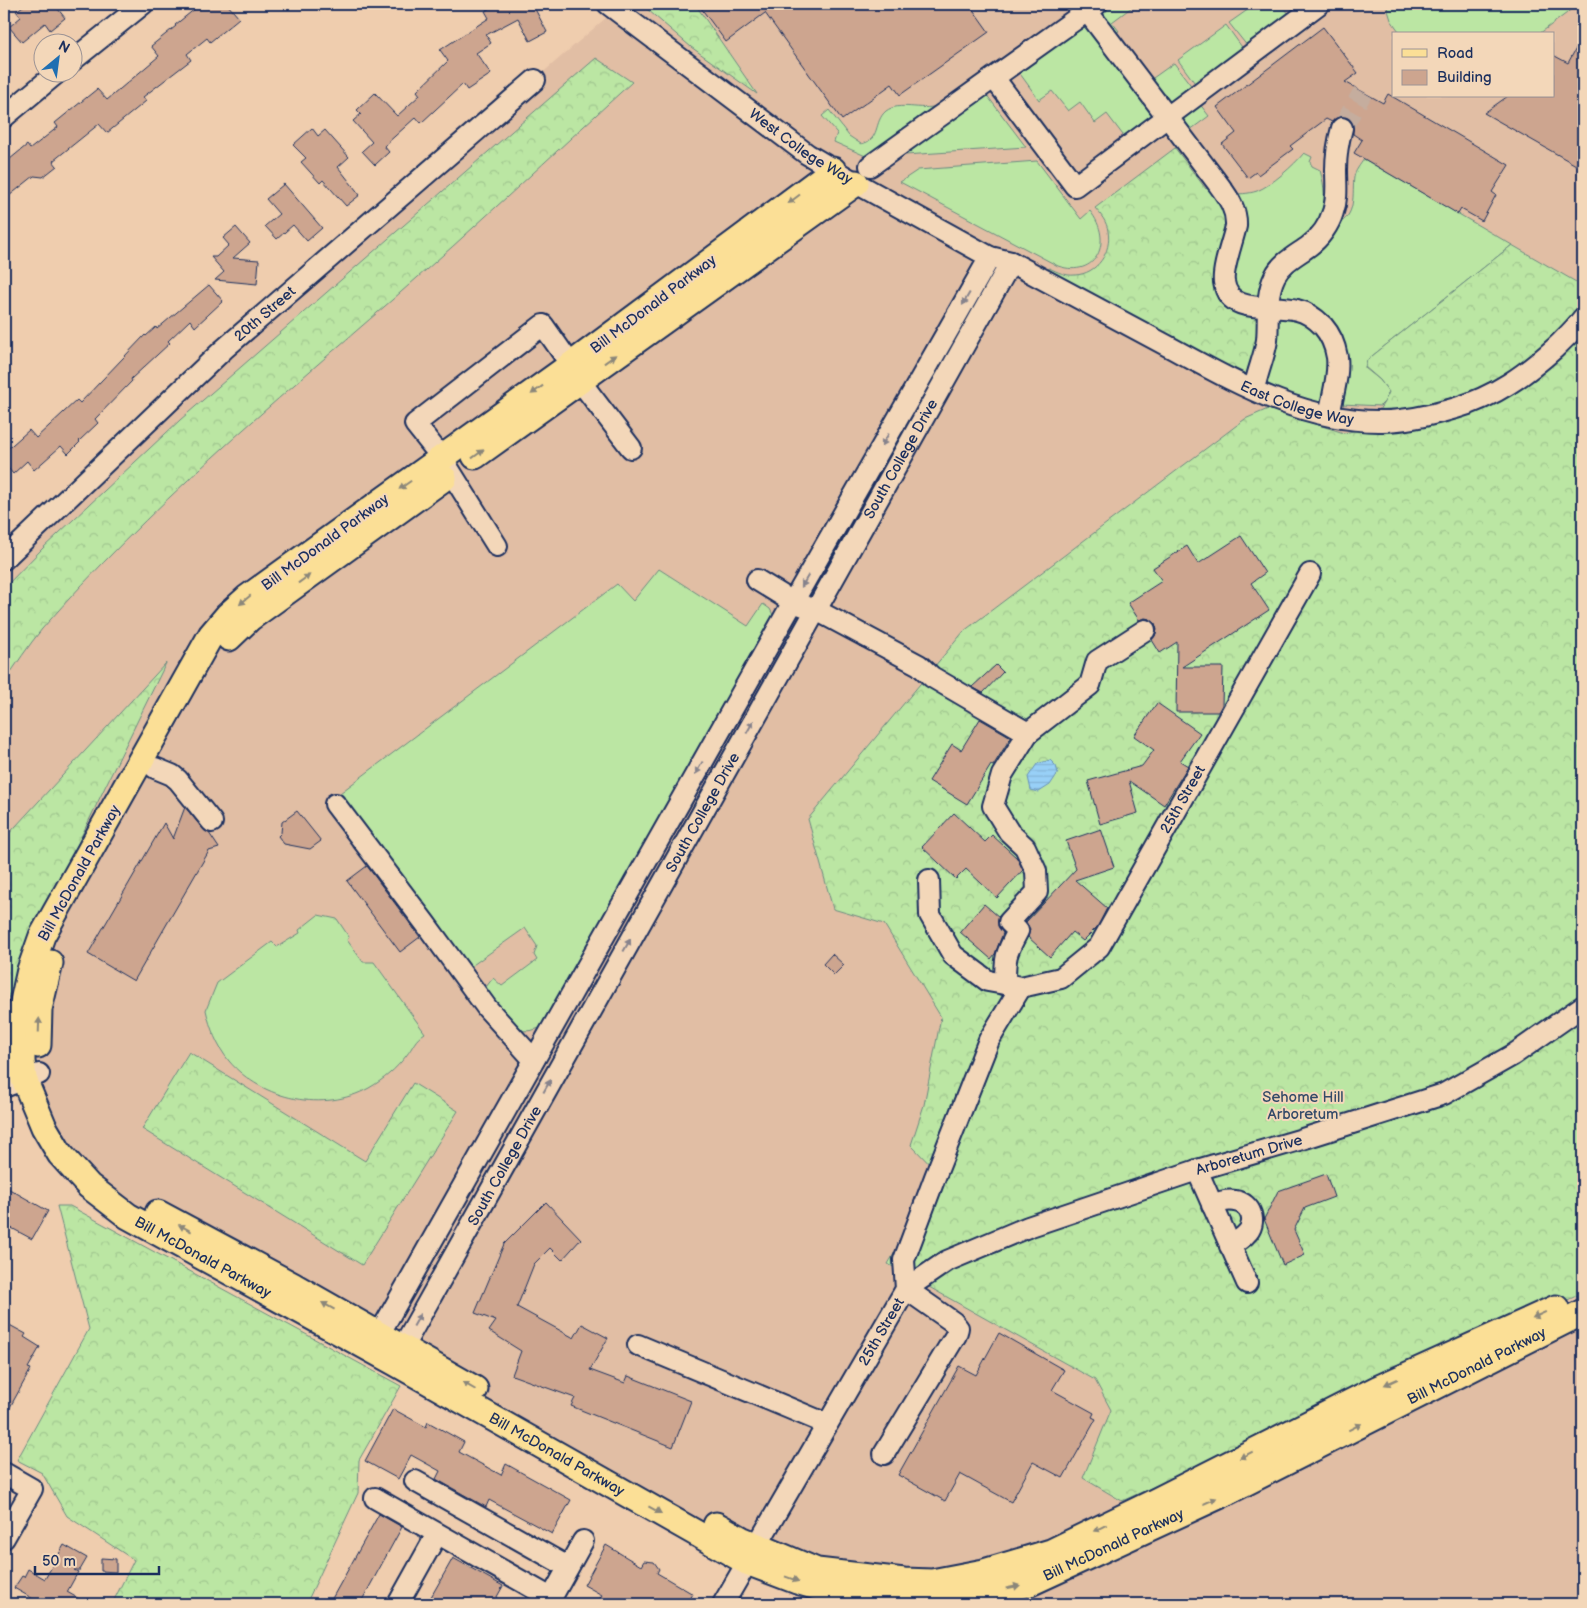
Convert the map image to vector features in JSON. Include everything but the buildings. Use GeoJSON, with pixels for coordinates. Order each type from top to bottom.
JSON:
{"type":"FeatureCollection","features":[{"type":"Feature","properties":{"kind":"main road","name":"Bill McDonald Parkway"},"geometry":{"type":"LineString","coordinates":[[575,373],[834,170]]}},
{"type":"Feature","properties":{"kind":"main road","name":"Bill McDonald Parkway"},"geometry":{"type":"LineString","coordinates":[[22,1080],[55,948],[211,664],[225,642],[250,618],[447,466],[575,373],[863,174]]}},
{"type":"Feature","properties":{"kind":"main road","name":"Bill McDonald Parkway"},"geometry":{"type":"LineString","coordinates":[[447,466],[247,598],[228,615],[211,635],[42,936],[30,970],[22,1006],[22,1080],[44,1128],[60,1154],[88,1186],[105,1200],[128,1216],[375,1342],[797,1581],[823,1589],[888,1597],[971,1596],[1028,1584],[1221,1495],[1583,1312]]}},
{"type":"Feature","properties":{"kind":"main road","name":"Bill McDonald Parkway"},"geometry":{"type":"LineString","coordinates":[[752,1554],[817,1571],[904,1581],[932,1582],[992,1570],[1051,1552],[1377,1389],[1583,1295]]}},
{"type":"Feature","properties":{"kind":"street"},"geometry":{"type":"LineString","coordinates":[[82,53],[143,4]]}},
{"type":"Feature","properties":{"kind":"street","name":"West College Way"},"geometry":{"type":"LineString","coordinates":[[608,4],[807,154],[834,170],[863,174],[990,257],[1011,262]]}},
{"type":"Feature","properties":{"kind":"street"},"geometry":{"type":"LineString","coordinates":[[994,78],[1075,186],[1319,4]]}},
{"type":"Feature","properties":{"kind":"street"},"geometry":{"type":"LineString","coordinates":[[863,174],[1092,7],[1234,208],[1236,226],[1224,274],[1224,283],[1227,290],[1236,302],[1244,306],[1295,309],[1308,313],[1328,331],[1334,343],[1337,357],[1331,406]]}},
{"type":"Feature","properties":{"kind":"street","name":"20th Street"},"geometry":{"type":"LineString","coordinates":[[4,559],[224,349],[535,80]]}},
{"type":"Feature","properties":{"kind":"street"},"geometry":{"type":"LineString","coordinates":[[4,116],[46,82]]}},
{"type":"Feature","properties":{"kind":"street"},"geometry":{"type":"LineString","coordinates":[[1257,387],[1266,341],[1270,290],[1281,267],[1316,240],[1333,214],[1337,192],[1336,168],[1338,147],[1342,128]]}},
{"type":"Feature","properties":{"kind":"street","name":"South College Drive"},"geometry":{"type":"LineString","coordinates":[[375,1342],[990,257]]}},
{"type":"Feature","properties":{"kind":"street","name":"South College Drive"},"geometry":{"type":"LineString","coordinates":[[398,1355],[1011,262]]}},
{"type":"Feature","properties":{"kind":"street","name":"East College Way"},"geometry":{"type":"LineString","coordinates":[[1011,262],[1233,381],[1257,387],[1302,410],[1354,420],[1382,421],[1406,419],[1434,414],[1482,400],[1531,370],[1576,328],[1583,318]]}},
{"type":"Feature","properties":{"kind":"street"},"geometry":{"type":"LineString","coordinates":[[497,546],[447,466],[415,424],[543,325],[575,373],[631,448]]}},
{"type":"Feature","properties":{"kind":"street","name":"25th Street"},"geometry":{"type":"LineString","coordinates":[[723,1604],[906,1289],[904,1260],[989,1040],[1013,986],[1061,978],[1099,947],[1310,574]]}},
{"type":"Feature","properties":{"kind":"street"},"geometry":{"type":"LineString","coordinates":[[757,580],[793,602],[816,610],[919,665],[932,677],[1028,733]]}},
{"type":"Feature","properties":{"kind":"street"},"geometry":{"type":"LineString","coordinates":[[929,880],[930,915],[953,954],[988,981],[1013,986],[1005,960],[1007,951],[1018,931],[1009,922],[1037,892],[1036,871],[1026,847],[1009,832],[993,806],[1002,775],[1028,733],[1090,685],[1097,661],[1145,630]]}},
{"type":"Feature","properties":{"kind":"street"},"geometry":{"type":"LineString","coordinates":[[155,768],[172,775],[178,780],[212,822]]}},
{"type":"Feature","properties":{"kind":"street"},"geometry":{"type":"LineString","coordinates":[[334,804],[425,923],[486,1008],[534,1060]]}},
{"type":"Feature","properties":{"kind":"street","name":"Arboretum Drive"},"geometry":{"type":"LineString","coordinates":[[906,1289],[947,1261],[1021,1230],[1197,1170],[1444,1094],[1513,1055],[1583,1006]]}},
{"type":"Feature","properties":{"kind":"street"},"geometry":{"type":"LineString","coordinates":[[1197,1170],[1247,1284]]}},
{"type":"Feature","properties":{"kind":"street"},"geometry":{"type":"LineString","coordinates":[[1212,1205],[1224,1201],[1236,1201],[1245,1204],[1251,1212],[1253,1223],[1247,1234],[1230,1246]]}},
{"type":"Feature","properties":{"kind":"street"},"geometry":{"type":"LineString","coordinates":[[884,1454],[956,1335],[958,1328],[953,1322],[906,1289]]}},
{"type":"Feature","properties":{"kind":"street"},"geometry":{"type":"LineString","coordinates":[[638,1345],[827,1424]]}},
{"type":"Feature","properties":{"kind":"street"},"geometry":{"type":"LineString","coordinates":[[4,1473],[32,1489],[4,1538]]}},
{"type":"Feature","properties":{"kind":"street"},"geometry":{"type":"LineString","coordinates":[[415,1481],[568,1568]]}},
{"type":"Feature","properties":{"kind":"street"},"geometry":{"type":"LineString","coordinates":[[375,1498],[550,1601],[583,1541]]}},
{"type":"Feature","properties":{"kind":"street"},"geometry":{"type":"LineString","coordinates":[[398,1604],[437,1534]]}},
{"type":"Feature","properties":{"kind":"shaded area"},"geometry":{"type":"Polygon","coordinates":[[[608,4],[1583,4],[1583,339],[888,1264],[1224,1452],[966,1590],[752,1555],[132,1213],[64,1151],[32,1081],[48,943],[4,890],[4,571],[224,349],[615,10],[608,4]]]}},
{"type":"Feature","properties":{"kind":"shaded area"},"geometry":{"type":"Polygon","coordinates":[[[1583,1324],[1583,1604],[943,1604],[1583,1324]]]}},
{"type":"Feature","properties":{"kind":"green space"},"geometry":{"type":"Polygon","coordinates":[[[641,4],[695,4],[757,94],[691,47],[641,4]]]}},
{"type":"Feature","properties":{"kind":"green space"},"geometry":{"type":"Polygon","coordinates":[[[1112,4],[1136,4],[1112,22],[1119,31],[1111,36],[1101,15],[1112,4]]]}},
{"type":"Feature","properties":{"kind":"green space"},"geometry":{"type":"Polygon","coordinates":[[[1256,4],[1281,4],[1290,15],[1248,47],[1229,23],[1256,4]]]}},
{"type":"Feature","properties":{"kind":"green space"},"geometry":{"type":"Polygon","coordinates":[[[1386,4],[1576,4],[1542,32],[1400,32],[1391,20],[1386,4]]]}},
{"type":"Feature","properties":{"kind":"green space"},"geometry":{"type":"Polygon","coordinates":[[[1085,24],[1160,113],[1126,139],[1107,114],[1095,123],[1080,102],[1068,111],[1052,91],[1039,100],[1018,71],[1024,67],[1026,69],[1032,64],[1031,62],[1085,24]]]}},
{"type":"Feature","properties":{"kind":"green space"},"geometry":{"type":"Polygon","coordinates":[[[1226,25],[1244,50],[1197,86],[1178,60],[1226,25]]]}},
{"type":"Feature","properties":{"kind":"green space"},"geometry":{"type":"Polygon","coordinates":[[[596,58],[632,82],[453,246],[256,418],[167,499],[124,541],[42,629],[4,682],[4,588],[43,548],[180,420],[596,58]]]}},
{"type":"Feature","properties":{"kind":"green space"},"geometry":{"type":"Polygon","coordinates":[[[1174,63],[1193,88],[1166,109],[1146,83],[1174,63]]]}},
{"type":"Feature","properties":{"kind":"green space"},"geometry":{"type":"Polygon","coordinates":[[[986,94],[1026,147],[905,155],[905,152],[986,94]]]}},
{"type":"Feature","properties":{"kind":"green space"},"geometry":{"type":"Polygon","coordinates":[[[1199,103],[1209,116],[1186,133],[1176,120],[1199,103]]]}},
{"type":"Feature","properties":{"kind":"green space"},"geometry":{"type":"Polygon","coordinates":[[[937,106],[870,158],[834,142],[837,133],[822,116],[829,110],[849,136],[861,144],[872,139],[882,115],[891,108],[937,106]]]}},
{"type":"Feature","properties":{"kind":"green space"},"geometry":{"type":"Polygon","coordinates":[[[1175,148],[1206,189],[1212,184],[1229,206],[1220,278],[1261,311],[1263,340],[1247,377],[1048,270],[1049,268],[1065,274],[1075,275],[1090,271],[1096,266],[1105,254],[1109,239],[1106,225],[1095,208],[1175,148]]]}},
{"type":"Feature","properties":{"kind":"green space"},"geometry":{"type":"Polygon","coordinates":[[[1304,153],[1312,157],[1310,162],[1312,166],[1320,170],[1322,177],[1324,199],[1320,217],[1264,300],[1234,295],[1229,194],[1250,193],[1263,188],[1295,163],[1304,153]]]}},
{"type":"Feature","properties":{"kind":"green space"},"geometry":{"type":"Polygon","coordinates":[[[1364,159],[1512,245],[1367,360],[1365,368],[1380,380],[1389,392],[1385,401],[1380,406],[1342,404],[1339,402],[1339,344],[1278,304],[1277,282],[1337,224],[1348,216],[1351,210],[1355,175],[1364,159]]]}},
{"type":"Feature","properties":{"kind":"green space"},"geometry":{"type":"Polygon","coordinates":[[[1037,161],[1081,219],[1090,211],[1097,223],[1101,234],[1101,245],[1098,255],[1092,262],[1083,267],[1072,269],[1058,266],[900,182],[918,170],[1037,161]]]}},
{"type":"Feature","properties":{"kind":"green space","name":"Sehome Hill Arboretum"},"geometry":{"type":"Polygon","coordinates":[[[1512,245],[1583,286],[1583,1293],[1122,1501],[1083,1478],[1111,1410],[1095,1380],[888,1264],[940,1175],[911,1145],[924,1105],[941,1017],[884,924],[833,909],[808,819],[964,631],[1245,419],[1268,409],[1344,433],[1367,428],[1389,392],[1380,380],[1365,367],[1367,360],[1512,245]]]}},
{"type":"Feature","properties":{"kind":"green space"},"geometry":{"type":"Polygon","coordinates":[[[1297,313],[1331,348],[1323,405],[1289,396],[1263,384],[1271,314],[1297,313]]]}},
{"type":"Feature","properties":{"kind":"green space"},"geometry":{"type":"Polygon","coordinates":[[[659,569],[748,626],[763,604],[770,609],[773,615],[545,1025],[531,1030],[520,1030],[514,1027],[506,1017],[486,991],[486,987],[493,978],[502,986],[537,960],[534,955],[537,946],[525,928],[470,967],[340,793],[617,584],[633,601],[659,569]]]}},
{"type":"Feature","properties":{"kind":"green space"},"geometry":{"type":"Polygon","coordinates":[[[166,663],[32,939],[4,1008],[4,839],[166,663]]]}},
{"type":"Feature","properties":{"kind":"green space"},"geometry":{"type":"Polygon","coordinates":[[[318,915],[337,919],[349,937],[347,940],[363,962],[374,962],[425,1033],[416,1041],[398,1065],[374,1085],[351,1096],[333,1100],[314,1101],[276,1093],[258,1085],[243,1074],[229,1061],[221,1049],[212,1030],[206,1010],[217,983],[272,942],[277,947],[300,933],[299,930],[318,915]]]}},
{"type":"Feature","properties":{"kind":"green space"},"geometry":{"type":"Polygon","coordinates":[[[189,1052],[365,1161],[413,1083],[458,1111],[362,1265],[142,1129],[189,1052]]]}},
{"type":"Feature","properties":{"kind":"green space"},"geometry":{"type":"Polygon","coordinates":[[[57,1206],[70,1206],[401,1386],[359,1460],[358,1493],[308,1600],[304,1604],[112,1604],[134,1560],[67,1516],[42,1473],[17,1460],[89,1329],[57,1206]]]}},
{"type":"Feature","properties":{"kind":"water"},"geometry":{"type":"Polygon","coordinates":[[[1050,760],[1056,766],[1058,773],[1050,785],[1039,792],[1031,790],[1028,777],[1037,764],[1050,760]]]}},
{"type":"Feature","properties":{"kind":"tunnel"},"geometry":{"type":"LineString","coordinates":[[1342,128],[1363,92]]}}]}
